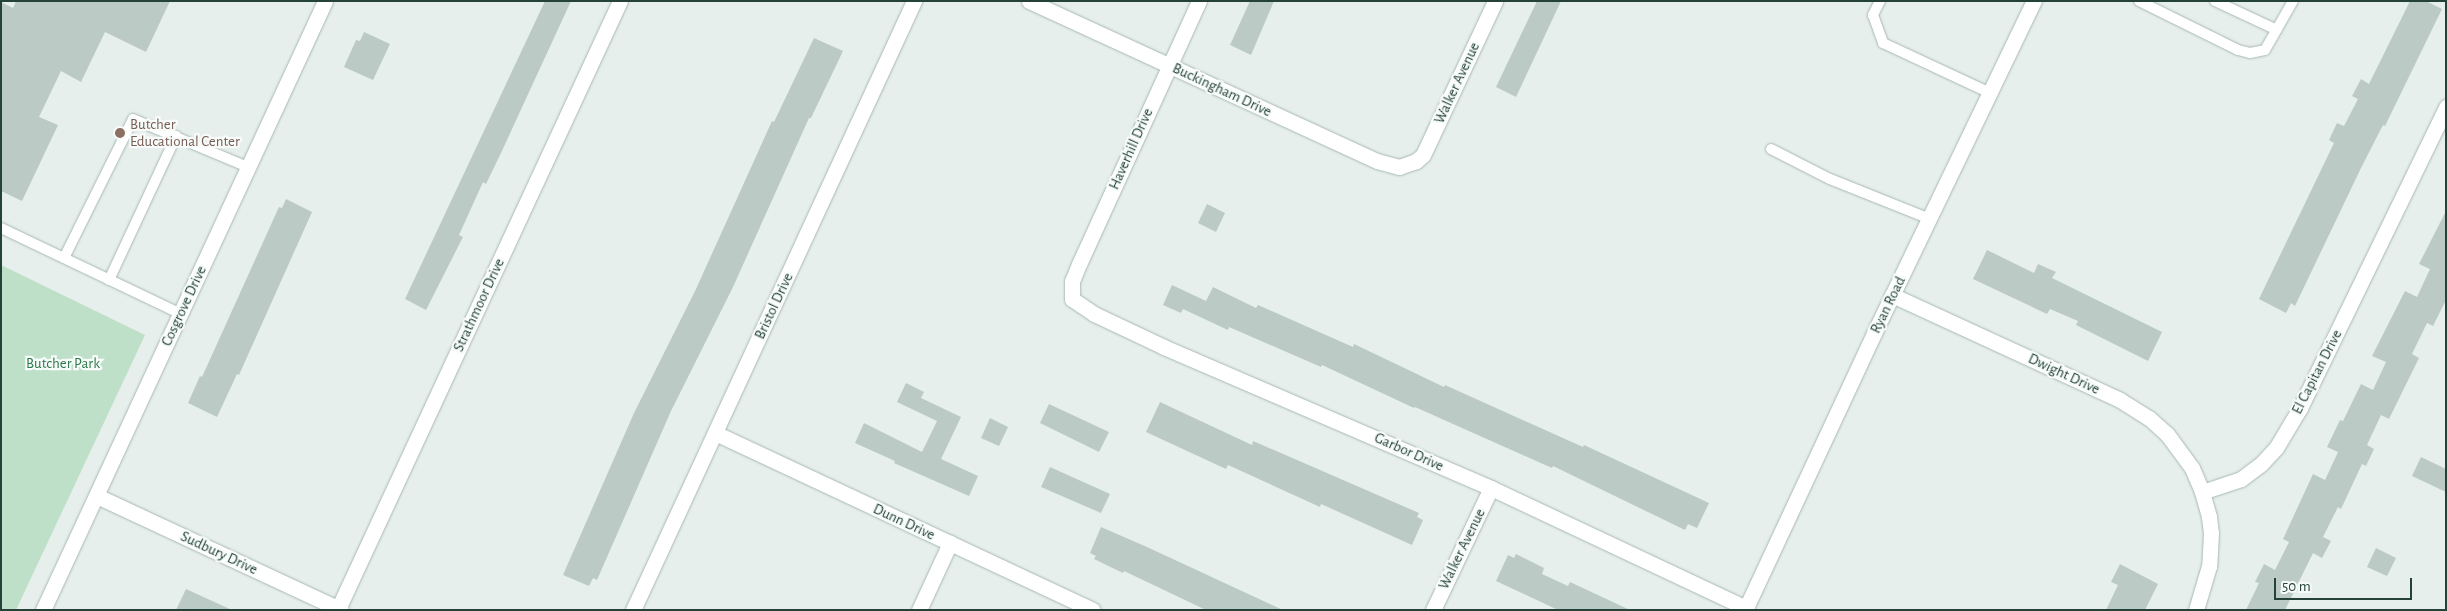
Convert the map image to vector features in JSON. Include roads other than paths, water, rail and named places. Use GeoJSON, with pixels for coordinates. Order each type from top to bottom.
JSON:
{"type":"FeatureCollection","features":[{"type":"Feature","properties":{"kind":"street","name":"Cosgrove Drive"},"geometry":{"type":"LineString","coordinates":[[43,610],[325,1]]}},
{"type":"Feature","properties":{"kind":"street","name":"Strathmoor Drive"},"geometry":{"type":"LineString","coordinates":[[340,609],[620,1]]}},
{"type":"Feature","properties":{"kind":"street","name":"Bristol Drive"},"geometry":{"type":"LineString","coordinates":[[632,610],[914,1]]}},
{"type":"Feature","properties":{"kind":"street","name":"Buckingham Drive"},"geometry":{"type":"LineString","coordinates":[[1029,1],[1378,161],[1399,167],[1416,161]]}},
{"type":"Feature","properties":{"kind":"street","name":"Haverhill Drive"},"geometry":{"type":"LineString","coordinates":[[1072,299],[1072,281],[1079,264],[1199,1]]}},
{"type":"Feature","properties":{"kind":"street","name":"Walker Avenue"},"geometry":{"type":"LineString","coordinates":[[1416,161],[1423,155],[1495,1]]}},
{"type":"Feature","properties":{"kind":"street","name":"Ryan Road"},"geometry":{"type":"LineString","coordinates":[[1745,609],[1892,295],[2034,1]]}},
{"type":"Feature","properties":{"kind":"street","name":"El Capitan Drive"},"geometry":{"type":"LineString","coordinates":[[2202,492],[2241,479],[2261,464],[2276,448],[2300,408],[2444,116]]}},
{"type":"Feature","properties":{"kind":"street","name":"Dwight Drive"},"geometry":{"type":"LineString","coordinates":[[1892,295],[2135,408],[2149,418],[2176,444],[2192,468],[2202,492]]}},
{"type":"Feature","properties":{"kind":"street","name":"Garbor Drive"},"geometry":{"type":"LineString","coordinates":[[1072,299],[1094,314],[1164,347],[1491,488],[1745,609]]}},
{"type":"Feature","properties":{"kind":"street","name":"Dunn Drive"},"geometry":{"type":"LineString","coordinates":[[715,433],[1093,610]]}},
{"type":"Feature","properties":{"kind":"street","name":"Walker Avenue"},"geometry":{"type":"LineString","coordinates":[[1433,610],[1491,488]]}},
{"type":"Feature","properties":{"kind":"street"},"geometry":{"type":"LineString","coordinates":[[2196,610],[2206,582],[2211,552],[2210,525],[2202,492]]}},
{"type":"Feature","properties":{"kind":"street","name":"Sudbury Drive"},"geometry":{"type":"LineString","coordinates":[[97,496],[340,609]]}},
{"type":"Feature","properties":{"kind":"street"},"geometry":{"type":"LineString","coordinates":[[919,610],[950,543]]}},
{"type":"Feature","properties":{"kind":"lane"},"geometry":{"type":"LineString","coordinates":[[1880,1],[1873,15],[1883,43],[1990,93]]}},
{"type":"Feature","properties":{"kind":"lane"},"geometry":{"type":"LineString","coordinates":[[2139,1],[2238,50],[2250,53],[2265,50],[2293,1]]}},
{"type":"Feature","properties":{"kind":"lane"},"geometry":{"type":"LineString","coordinates":[[2215,1],[2277,30]]}},
{"type":"Feature","properties":{"kind":"lane"},"geometry":{"type":"LineString","coordinates":[[64,258],[133,119],[248,167]]}},
{"type":"Feature","properties":{"kind":"lane"},"geometry":{"type":"LineString","coordinates":[[109,280],[176,136]]}},
{"type":"Feature","properties":{"kind":"lane"},"geometry":{"type":"LineString","coordinates":[[1771,148],[1830,179],[1930,219]]}},
{"type":"Feature","properties":{"kind":"lane"},"geometry":{"type":"LineString","coordinates":[[1,228],[180,314]]}},
{"type":"Feature","properties":{"kind":"place","name":"Butcher Educational Center"},"geometry":{"type":"Point","coordinates":[120,133]}},
{"type":"Feature","properties":{"kind":"park label","name":"Butcher Park"},"geometry":{"type":"Point","coordinates":[63,364]}}]}
